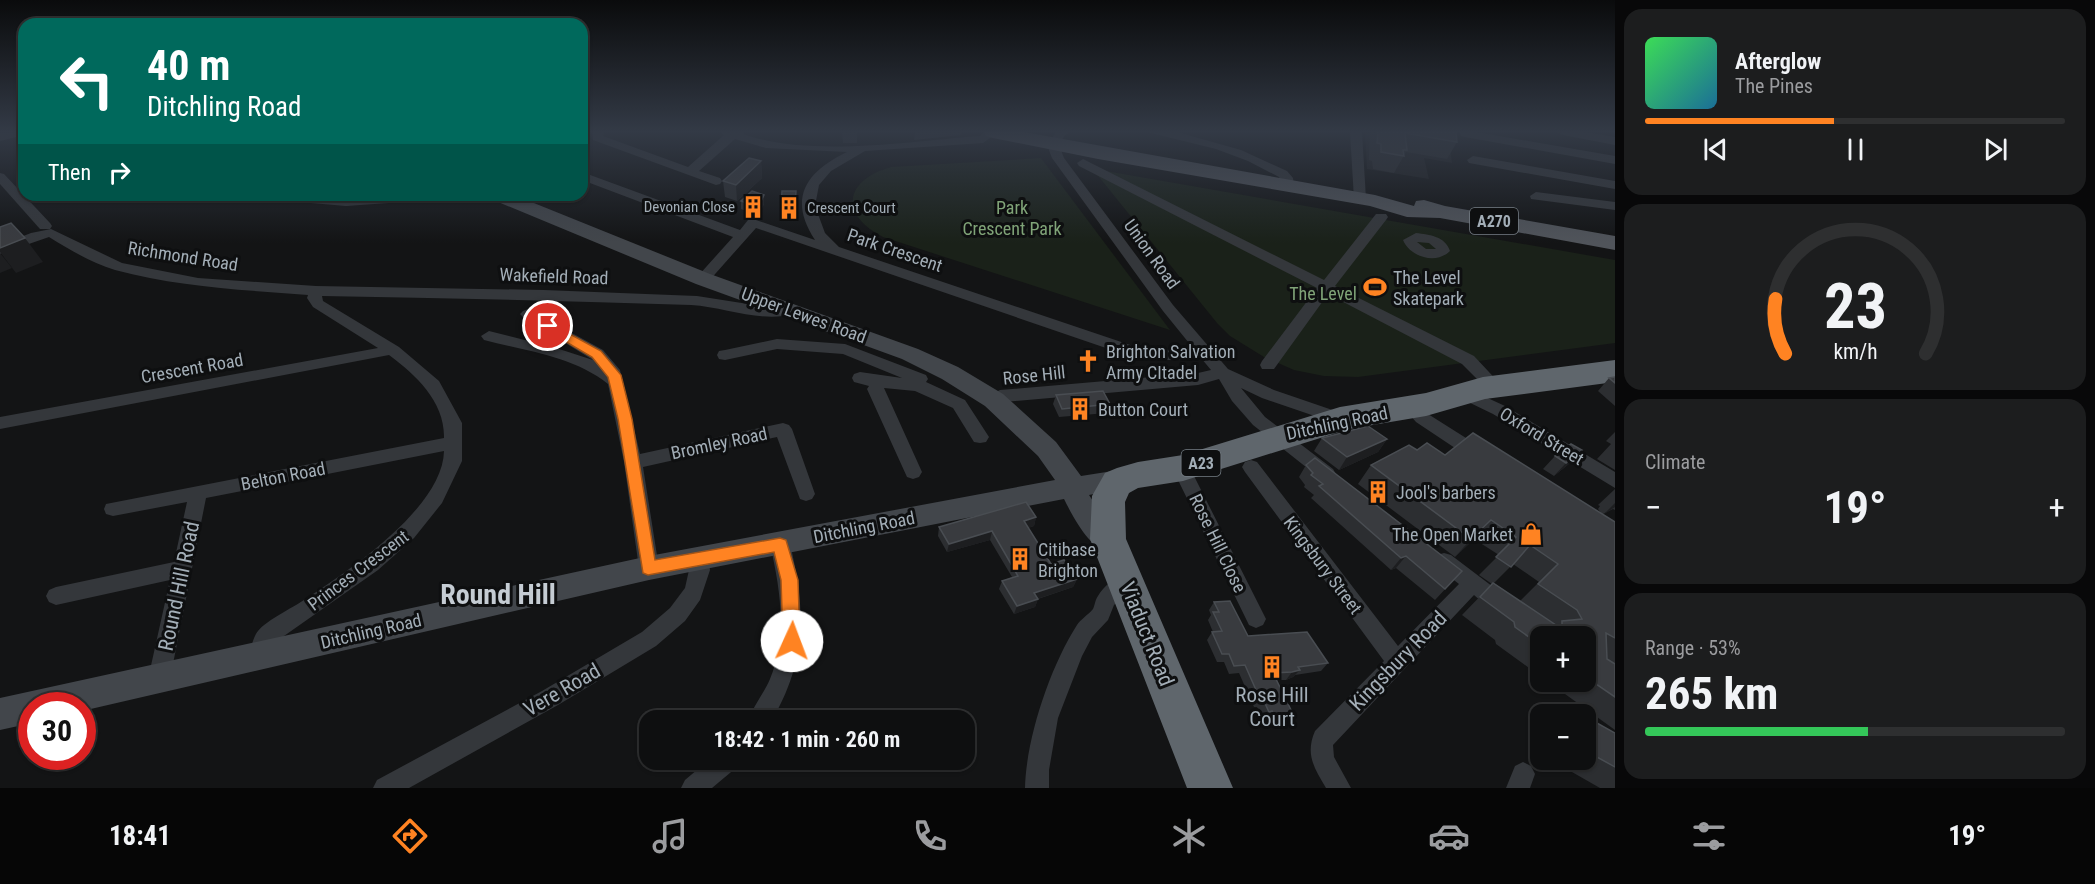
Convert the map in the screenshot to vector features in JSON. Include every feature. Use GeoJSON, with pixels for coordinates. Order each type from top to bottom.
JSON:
{"type":"FeatureCollection","features":[{"type":"Feature","properties":{"kind":"highway","name":"Ditchling Road"},"geometry":{"type":"LineString","coordinates":[[1119,480],[1179,469],[1236,453],[1280,435],[1341,419],[1411,407],[1482,391],[1615,371]]}},
{"type":"Feature","properties":{"kind":"highway"},"geometry":{"type":"LineString","coordinates":[[1108,539],[1110,524],[1107,505],[1108,492],[1119,480]]}},
{"type":"Feature","properties":{"kind":"highway","name":"Viaduct Road"},"geometry":{"type":"LineString","coordinates":[[1108,539],[1122,603],[1210,788]]}},
{"type":"Feature","properties":{"kind":"main road","name":"A270"},"geometry":{"type":"LineString","coordinates":[[1204,169],[1372,206],[1425,214],[1440,212],[1615,243]]}},
{"type":"Feature","properties":{"kind":"street"},"geometry":{"type":"LineString","coordinates":[[685,169],[716,181]]}},
{"type":"Feature","properties":{"kind":"street","name":"Park Crescent"},"geometry":{"type":"LineString","coordinates":[[826,169],[813,183],[808,197],[808,208],[820,238],[834,250],[1147,356],[1203,352]]}},
{"type":"Feature","properties":{"kind":"street","name":"Union Road"},"geometry":{"type":"LineString","coordinates":[[1066,169],[1168,308],[1225,376],[1238,397],[1259,421],[1280,435],[1299,454],[1338,483]]}},
{"type":"Feature","properties":{"kind":"street","name":"Oxford Street"},"geometry":{"type":"LineString","coordinates":[[1094,169],[1468,360],[1482,391],[1500,410],[1615,481]]}},
{"type":"Feature","properties":{"kind":"street"},"geometry":{"type":"LineString","coordinates":[[1272,169],[1287,178],[1288,186]]}},
{"type":"Feature","properties":{"kind":"street"},"geometry":{"type":"LineString","coordinates":[[1268,365],[1326,287],[1372,206],[1364,169]]}},
{"type":"Feature","properties":{"kind":"street"},"geometry":{"type":"LineString","coordinates":[[1541,169],[1615,185]]}},
{"type":"Feature","properties":{"kind":"street","name":"Richmond Road"},"geometry":{"type":"LineString","coordinates":[[0,177],[18,193]]}},
{"type":"Feature","properties":{"kind":"street"},"geometry":{"type":"LineString","coordinates":[[588,178],[741,235]]}},
{"type":"Feature","properties":{"kind":"street"},"geometry":{"type":"LineString","coordinates":[[1536,196],[1615,206]]}},
{"type":"Feature","properties":{"kind":"street","name":"Richmond Road"},"geometry":{"type":"LineString","coordinates":[[26,201],[48,229],[100,259],[145,273],[198,282],[316,291]]}},
{"type":"Feature","properties":{"kind":"street"},"geometry":{"type":"LineString","coordinates":[[311,201],[375,201]]}},
{"type":"Feature","properties":{"kind":"street","name":"Upper Lewes Road"},"geometry":{"type":"LineString","coordinates":[[513,201],[704,279],[853,332],[924,377],[994,400],[1047,449],[1074,487]]}},
{"type":"Feature","properties":{"kind":"street"},"geometry":{"type":"LineString","coordinates":[[704,279],[753,223],[834,250]]}},
{"type":"Feature","properties":{"kind":"street"},"geometry":{"type":"LineString","coordinates":[[0,250],[48,229]]}},
{"type":"Feature","properties":{"kind":"street","name":"Wakefield Road"},"geometry":{"type":"LineString","coordinates":[[316,291],[638,298],[697,301],[773,313],[789,311]]}},
{"type":"Feature","properties":{"kind":"street","name":"Princes Crescent"},"geometry":{"type":"LineString","coordinates":[[259,656],[266,637],[387,552],[420,521],[436,500],[453,455],[454,443],[450,413],[440,394],[417,367],[318,304],[314,298],[316,291]]}},
{"type":"Feature","properties":{"kind":"street"},"geometry":{"type":"LineString","coordinates":[[528,315],[597,354],[610,368],[616,381],[633,462],[648,568]]}},
{"type":"Feature","properties":{"kind":"street"},"geometry":{"type":"LineString","coordinates":[[489,336],[575,360],[602,371],[616,381]]}},
{"type":"Feature","properties":{"kind":"street"},"geometry":{"type":"LineString","coordinates":[[725,356],[777,344],[845,349],[924,377],[959,404],[980,437]]}},
{"type":"Feature","properties":{"kind":"street","name":"Crescent Road"},"geometry":{"type":"LineString","coordinates":[[0,423],[381,353],[389,348]]}},
{"type":"Feature","properties":{"kind":"street"},"geometry":{"type":"LineString","coordinates":[[1225,376],[1268,394],[1341,419]]}},
{"type":"Feature","properties":{"kind":"street","name":"Rose Hill"},"geometry":{"type":"LineString","coordinates":[[994,400],[1000,396],[1225,376]]}},
{"type":"Feature","properties":{"kind":"street"},"geometry":{"type":"LineString","coordinates":[[860,378],[879,382],[924,377]]}},
{"type":"Feature","properties":{"kind":"street"},"geometry":{"type":"LineString","coordinates":[[879,382],[875,389],[913,472]]}},
{"type":"Feature","properties":{"kind":"street"},"geometry":{"type":"LineString","coordinates":[[1411,407],[1422,418],[1497,467]]}},
{"type":"Feature","properties":{"kind":"street","name":"Bromley Road"},"geometry":{"type":"LineString","coordinates":[[633,462],[783,429],[799,489]]}},
{"type":"Feature","properties":{"kind":"street","name":"Belton Road"},"geometry":{"type":"LineString","coordinates":[[113,509],[454,443]]}},
{"type":"Feature","properties":{"kind":"street","name":"Kingsbury Street"},"geometry":{"type":"LineString","coordinates":[[1251,467],[1387,650],[1400,660]]}},
{"type":"Feature","properties":{"kind":"street","name":"Rose Hill Close"},"geometry":{"type":"LineString","coordinates":[[1179,469],[1186,478],[1256,619]]}},
{"type":"Feature","properties":{"kind":"street","name":"Ditchling Road"},"geometry":{"type":"LineString","coordinates":[[96,693],[648,568],[1119,480]]}},
{"type":"Feature","properties":{"kind":"street","name":"Viaduct Road"},"geometry":{"type":"LineString","coordinates":[[1074,487],[1083,509],[1095,527],[1108,539]]}},
{"type":"Feature","properties":{"kind":"street","name":"Round Hill Road"},"geometry":{"type":"LineString","coordinates":[[159,679],[198,493]]}},
{"type":"Feature","properties":{"kind":"street"},"geometry":{"type":"LineString","coordinates":[[765,710],[778,688],[792,641],[790,580],[780,544]]}},
{"type":"Feature","properties":{"kind":"street"},"geometry":{"type":"LineString","coordinates":[[1434,554],[1472,584],[1519,616]]}},
{"type":"Feature","properties":{"kind":"street","name":"Vere Road"},"geometry":{"type":"LineString","coordinates":[[385,788],[412,781],[649,639],[689,599],[702,570],[700,558]]}},
{"type":"Feature","properties":{"kind":"street"},"geometry":{"type":"LineString","coordinates":[[56,596],[181,569]]}},
{"type":"Feature","properties":{"kind":"street","name":"Kingsbury Road"},"geometry":{"type":"LineString","coordinates":[[1339,788],[1321,752],[1320,744],[1323,739],[1472,584]]}},
{"type":"Feature","properties":{"kind":"street"},"geometry":{"type":"LineString","coordinates":[[1036,788],[1037,770],[1047,718],[1073,653],[1085,630],[1122,603]]}},
{"type":"Feature","properties":{"kind":"street"},"geometry":{"type":"LineString","coordinates":[[0,714],[18,710]]}},
{"type":"Feature","properties":{"kind":"street"},"geometry":{"type":"LineString","coordinates":[[693,788],[715,770]]}},
{"type":"Feature","properties":{"kind":"shaded area"},"geometry":{"type":"Polygon","coordinates":[[[1367,169],[1427,169],[1429,179],[1367,169]]]}},
{"type":"Feature","properties":{"kind":"green space","name":"Park Crescent Park"},"geometry":{"type":"Polygon","coordinates":[[[887,169],[1049,169],[1170,330],[883,237],[859,218],[854,208],[853,198],[856,189],[864,180],[887,169]]]}},
{"type":"Feature","properties":{"kind":"green space","name":"The Level"},"geometry":{"type":"Polygon","coordinates":[[[1100,170],[1615,260],[1615,343],[1358,377],[1324,376],[1294,370],[1264,357],[1230,336],[1217,323],[1095,172],[1100,170]]]}},
{"type":"Feature","properties":{"kind":"building"},"geometry":{"type":"Polygon","coordinates":[[[737,169],[753,169],[736,185],[723,181],[737,169]]]}},
{"type":"Feature","properties":{"kind":"building"},"geometry":{"type":"Polygon","coordinates":[[[752,191],[764,195],[758,207],[741,201],[752,191]]]}},
{"type":"Feature","properties":{"kind":"building"},"geometry":{"type":"Polygon","coordinates":[[[782,191],[796,191],[795,206],[781,205],[782,191]]]}},
{"type":"Feature","properties":{"kind":"building"},"geometry":{"type":"Polygon","coordinates":[[[11,223],[25,238],[0,248],[0,227],[11,223]]]}},
{"type":"Feature","properties":{"kind":"building"},"geometry":{"type":"Polygon","coordinates":[[[1103,391],[1110,404],[1062,409],[1056,395],[1103,391]]]}},
{"type":"Feature","properties":{"kind":"building"},"geometry":{"type":"Polygon","coordinates":[[[1368,426],[1387,439],[1347,457],[1322,438],[1368,426]]]}},
{"type":"Feature","properties":{"kind":"building","name":"The Open Market"},"geometry":{"type":"Polygon","coordinates":[[[1473,433],[1615,522],[1615,638],[1606,633],[1607,659],[1615,664],[1615,697],[1596,684],[1596,626],[1562,626],[1562,621],[1582,619],[1577,610],[1538,584],[1558,564],[1530,545],[1511,567],[1496,557],[1516,537],[1491,520],[1471,539],[1371,465],[1409,445],[1417,450],[1427,443],[1445,455],[1473,433]]]}},
{"type":"Feature","properties":{"kind":"building"},"geometry":{"type":"Polygon","coordinates":[[[1571,444],[1582,450],[1566,463],[1555,456],[1571,444]]]}},
{"type":"Feature","properties":{"kind":"building"},"geometry":{"type":"Polygon","coordinates":[[[1315,458],[1462,571],[1445,589],[1406,556],[1401,558],[1319,486],[1323,484],[1311,475],[1313,473],[1306,465],[1315,458]]]}},
{"type":"Feature","properties":{"kind":"building","name":"Citibase Brighton"},"geometry":{"type":"Polygon","coordinates":[[[1026,502],[1036,517],[1024,521],[1051,564],[1064,560],[1077,579],[1034,593],[1038,599],[1017,606],[1002,581],[1018,576],[992,531],[949,544],[939,527],[1026,502]]]}},
{"type":"Feature","properties":{"kind":"building","name":"The Open Market"},"geometry":{"type":"Polygon","coordinates":[[[1493,583],[1558,626],[1530,626],[1530,638],[1515,627],[1514,622],[1480,597],[1493,583]]]}},
{"type":"Feature","properties":{"kind":"building","name":"Rose Hill Court"},"geometry":{"type":"Polygon","coordinates":[[[1230,601],[1248,636],[1307,632],[1328,663],[1298,667],[1300,670],[1292,672],[1273,673],[1293,714],[1274,715],[1272,711],[1269,712],[1263,699],[1260,699],[1245,665],[1234,666],[1229,654],[1222,654],[1212,632],[1222,631],[1213,612],[1219,612],[1214,602],[1230,601]]]}},
{"type":"Feature","properties":{"kind":"building"},"geometry":{"type":"Polygon","coordinates":[[[1596,722],[1615,733],[1615,767],[1596,757],[1596,722]]]}},
{"type":"Feature","properties":{"kind":"place","name":"Devonian Close"},"geometry":{"type":"Point","coordinates":[753,207]}},
{"type":"Feature","properties":{"kind":"place","name":"Crescent Court"},"geometry":{"type":"Point","coordinates":[789,208]}},
{"type":"Feature","properties":{"kind":"place","name":"The Level Skatepark"},"geometry":{"type":"Point","coordinates":[1375,287]}},
{"type":"Feature","properties":{"kind":"place","name":"Brighton Salvation Army CItadel"},"geometry":{"type":"Point","coordinates":[1088,361]}},
{"type":"Feature","properties":{"kind":"place","name":"Button Court"},"geometry":{"type":"Point","coordinates":[1080,409]}},
{"type":"Feature","properties":{"kind":"place","name":"Jool's barbers"},"geometry":{"type":"Point","coordinates":[1378,492]}},
{"type":"Feature","properties":{"kind":"place","name":"The Open Market"},"geometry":{"type":"Point","coordinates":[1531,534]}},
{"type":"Feature","properties":{"kind":"place","name":"Citibase Brighton"},"geometry":{"type":"Point","coordinates":[1020,559]}},
{"type":"Feature","properties":{"kind":"place","name":"Rose Hill Court"},"geometry":{"type":"Point","coordinates":[1272,667]}},
{"type":"Feature","properties":{"kind":"district","name":"Round Hill"},"geometry":{"type":"Point","coordinates":[498,594]}},
{"type":"Feature","properties":{"kind":"route"},"geometry":{"type":"LineString","coordinates":[[548,326],[597,354],[614,375],[619,389],[633,462],[648,568],[780,544],[790,580],[792,641]]}}]}
